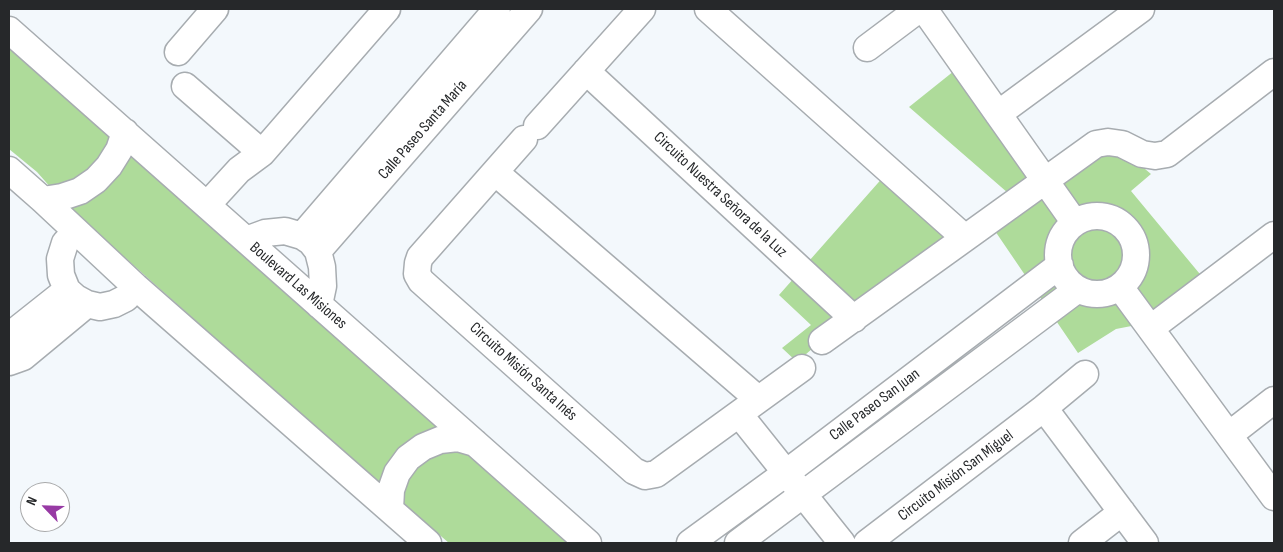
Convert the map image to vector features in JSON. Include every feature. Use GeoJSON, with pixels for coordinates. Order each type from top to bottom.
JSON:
{"type":"FeatureCollection","features":[{"type":"Feature","properties":{"kind":"street"},"geometry":{"type":"LineString","coordinates":[[178,52],[215,9]]}},
{"type":"Feature","properties":{"kind":"street"},"geometry":{"type":"LineString","coordinates":[[214,210],[251,180],[262,153],[387,9]]}},
{"type":"Feature","properties":{"kind":"street","name":"Calle Paseo Santa María"},"geometry":{"type":"LineString","coordinates":[[310,243],[496,9]]}},
{"type":"Feature","properties":{"kind":"street","name":"Calle Paseo Santa María"},"geometry":{"type":"LineString","coordinates":[[310,243],[529,9]]}},
{"type":"Feature","properties":{"kind":"street"},"geometry":{"type":"LineString","coordinates":[[586,71],[642,9]]}},
{"type":"Feature","properties":{"kind":"street"},"geometry":{"type":"LineString","coordinates":[[708,9],[965,238]]}},
{"type":"Feature","properties":{"kind":"street"},"geometry":{"type":"LineString","coordinates":[[867,48],[919,9]]}},
{"type":"Feature","properties":{"kind":"street"},"geometry":{"type":"LineString","coordinates":[[924,9],[1075,223]]}},
{"type":"Feature","properties":{"kind":"street"},"geometry":{"type":"LineString","coordinates":[[998,114],[1141,9]]}},
{"type":"Feature","properties":{"kind":"street","name":"Boulevard Las Misiones"},"geometry":{"type":"LineString","coordinates":[[9,30],[588,543]]}},
{"type":"Feature","properties":{"kind":"street","name":"Circuito Misión Santa Inés"},"geometry":{"type":"LineString","coordinates":[[586,71],[420,257],[417,269],[421,281],[639,474],[645,476],[656,474],[802,368]]}},
{"type":"Feature","properties":{"kind":"street","name":"Circuito Nuestra Señora de la Luz"},"geometry":{"type":"LineString","coordinates":[[586,71],[854,319]]}},
{"type":"Feature","properties":{"kind":"street"},"geometry":{"type":"LineString","coordinates":[[822,341],[1096,144],[1108,142],[1122,144],[1142,154],[1155,156],[1167,154],[1274,72]]}},
{"type":"Feature","properties":{"kind":"street"},"geometry":{"type":"LineString","coordinates":[[185,86],[262,153]]}},
{"type":"Feature","properties":{"kind":"street"},"geometry":{"type":"LineString","coordinates":[[43,200],[62,197],[80,191],[96,180],[110,166],[119,150],[125,132]]}},
{"type":"Feature","properties":{"kind":"street"},"geometry":{"type":"LineString","coordinates":[[9,170],[136,287],[428,543]]}},
{"type":"Feature","properties":{"kind":"street"},"geometry":{"type":"LineString","coordinates":[[496,172],[748,406],[786,473],[842,543]]}},
{"type":"Feature","properties":{"kind":"street"},"geometry":{"type":"LineString","coordinates":[[1098,215],[1121,223],[1130,232],[1135,243],[1134,267],[1129,278],[1120,287],[1110,292],[1099,294],[1088,293],[1070,283],[1060,265],[1058,253],[1066,231],[1075,223],[1086,217],[1098,215]]}},
{"type":"Feature","properties":{"kind":"street"},"geometry":{"type":"LineString","coordinates":[[246,240],[265,233],[285,231],[310,243],[322,267],[323,286],[320,305]]}},
{"type":"Feature","properties":{"kind":"street"},"geometry":{"type":"LineString","coordinates":[[76,232],[65,244],[60,259],[61,275],[77,297],[100,306],[114,304],[126,298],[136,287]]}},
{"type":"Feature","properties":{"kind":"street"},"geometry":{"type":"LineString","coordinates":[[1151,328],[1274,234]]}},
{"type":"Feature","properties":{"kind":"street","name":"Calle Paseo San Juan"},"geometry":{"type":"LineString","coordinates":[[690,543],[786,473],[1060,265]]}},
{"type":"Feature","properties":{"kind":"street"},"geometry":{"type":"LineString","coordinates":[[1120,287],[1274,497]]}},
{"type":"Feature","properties":{"kind":"street","name":"Calle Paseo San Juan"},"geometry":{"type":"LineString","coordinates":[[738,543],[1078,289]]}},
{"type":"Feature","properties":{"kind":"street"},"geometry":{"type":"LineString","coordinates":[[9,336],[77,297]]}},
{"type":"Feature","properties":{"kind":"street"},"geometry":{"type":"LineString","coordinates":[[9,362],[23,357],[77,297]]}},
{"type":"Feature","properties":{"kind":"street","name":"Circuito Misión San Miguel"},"geometry":{"type":"LineString","coordinates":[[867,543],[1044,408],[1085,374]]}},
{"type":"Feature","properties":{"kind":"street"},"geometry":{"type":"LineString","coordinates":[[1229,435],[1274,400]]}},
{"type":"Feature","properties":{"kind":"street"},"geometry":{"type":"LineString","coordinates":[[1044,408],[1145,543]]}},
{"type":"Feature","properties":{"kind":"street"},"geometry":{"type":"LineString","coordinates":[[390,509],[392,490],[397,473],[408,458],[423,446],[440,440],[458,438],[475,443]]}},
{"type":"Feature","properties":{"kind":"street"},"geometry":{"type":"LineString","coordinates":[[1082,543],[1122,512]]}},
{"type":"Feature","properties":{"kind":"green space"},"geometry":{"type":"Polygon","coordinates":[[[9,48],[570,543],[449,543],[353,461],[67,206],[37,172],[9,149],[9,48]]]}},
{"type":"Feature","properties":{"kind":"green space"},"geometry":{"type":"Polygon","coordinates":[[[954,71],[1036,178],[1008,193],[909,107],[954,71]]]}},
{"type":"Feature","properties":{"kind":"green space"},"geometry":{"type":"Polygon","coordinates":[[[1120,148],[1151,174],[1131,191],[1204,279],[1152,322],[1116,329],[1078,353],[993,228],[1097,150],[1120,148]]]}},
{"type":"Feature","properties":{"kind":"green space"},"geometry":{"type":"Polygon","coordinates":[[[885,175],[956,237],[845,320],[797,362],[782,348],[811,325],[779,295],[885,175]]]}}]}
